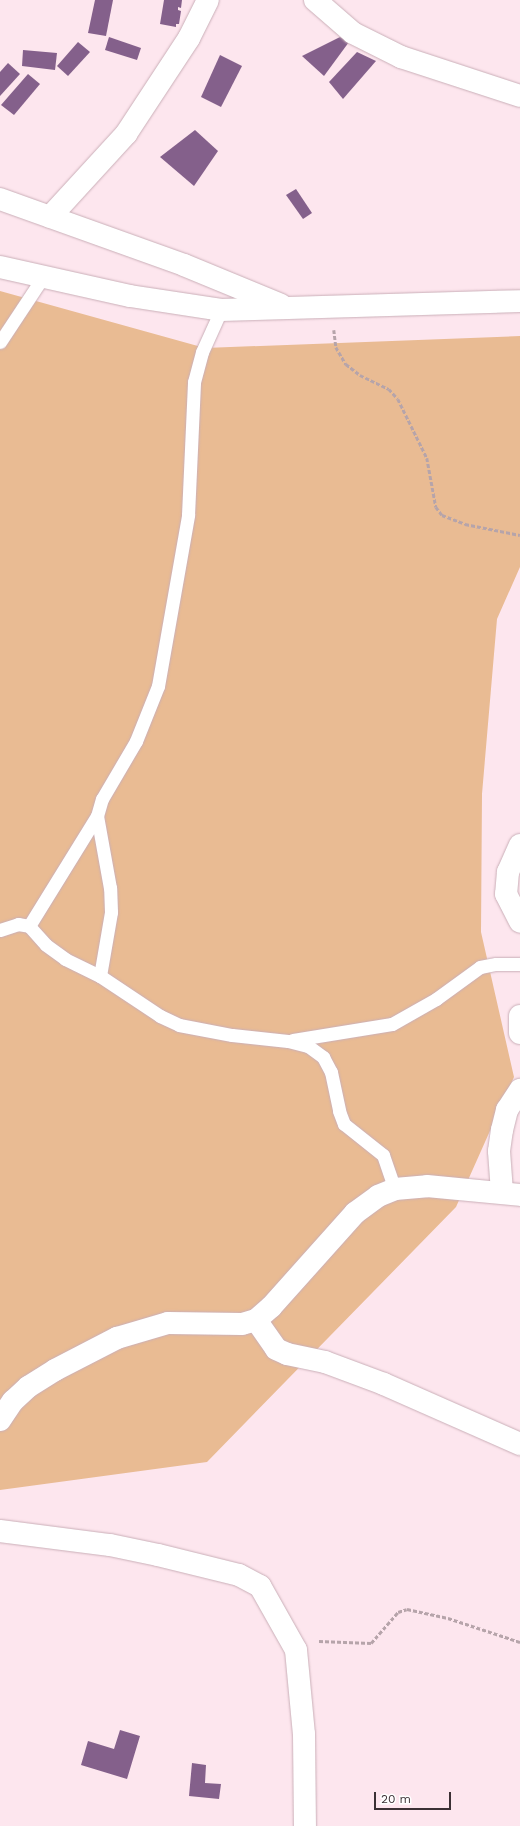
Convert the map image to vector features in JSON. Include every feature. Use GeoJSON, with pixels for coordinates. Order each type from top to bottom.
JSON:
{"type":"FeatureCollection","features":[{"type":"Feature","properties":{"kind":"street"},"geometry":{"type":"LineString","coordinates":[[50,217],[126,134],[189,38],[208,0]]}},
{"type":"Feature","properties":{"kind":"street"},"geometry":{"type":"LineString","coordinates":[[315,0],[353,33],[400,57],[520,96]]}},
{"type":"Feature","properties":{"kind":"street"},"geometry":{"type":"LineString","coordinates":[[0,198],[184,265],[288,307]]}},
{"type":"Feature","properties":{"kind":"street"},"geometry":{"type":"LineString","coordinates":[[0,267],[130,296],[221,310],[288,307],[336,308],[520,301]]}},
{"type":"Feature","properties":{"kind":"street"},"geometry":{"type":"LineString","coordinates":[[520,845],[508,872],[506,894],[520,922]]}},
{"type":"Feature","properties":{"kind":"street"},"geometry":{"type":"LineString","coordinates":[[520,1016],[520,1033]]}},
{"type":"Feature","properties":{"kind":"street"},"geometry":{"type":"LineString","coordinates":[[0,1420],[13,1401],[28,1387],[55,1370],[117,1338],[168,1323],[242,1324],[256,1320],[271,1307],[355,1213],[378,1196],[394,1189],[427,1186],[511,1194],[499,1151],[507,1110],[520,1090]]}},
{"type":"Feature","properties":{"kind":"street"},"geometry":{"type":"LineString","coordinates":[[256,1320],[276,1349],[287,1354],[325,1362],[384,1384],[520,1444]]}},
{"type":"Feature","properties":{"kind":"street"},"geometry":{"type":"LineString","coordinates":[[0,1530],[110,1545],[239,1575],[260,1586],[296,1650],[304,1734],[305,1826]]}},
{"type":"Feature","properties":{"kind":"lane"},"geometry":{"type":"LineString","coordinates":[[0,342],[43,277]]}},
{"type":"Feature","properties":{"kind":"lane"},"geometry":{"type":"LineString","coordinates":[[29,926],[97,816],[102,799],[136,742],[158,686],[188,515],[194,382],[202,352],[221,310]]}},
{"type":"Feature","properties":{"kind":"lane"},"geometry":{"type":"LineString","coordinates":[[97,816],[110,888],[111,912],[100,976]]}},
{"type":"Feature","properties":{"kind":"lane"},"geometry":{"type":"LineString","coordinates":[[0,930],[18,924],[29,926],[46,945],[65,959],[100,976],[160,1016],[179,1025],[232,1035],[288,1040],[308,1046],[323,1057],[331,1072],[339,1111],[344,1124],[383,1155],[394,1189]]}},
{"type":"Feature","properties":{"kind":"lane"},"geometry":{"type":"LineString","coordinates":[[288,1040],[392,1024],[436,999],[480,967],[496,964],[520,964]]}},
{"type":"Feature","properties":{"kind":"path"},"geometry":{"type":"LineString","coordinates":[[336,308],[334,334],[339,356],[360,375],[389,389],[398,400],[427,458],[436,506],[442,515],[465,524],[520,535]]}},
{"type":"Feature","properties":{"kind":"path"},"geometry":{"type":"LineString","coordinates":[[296,1650],[320,1641],[371,1643],[398,1612],[407,1609],[448,1618],[520,1642]]}},
{"type":"Feature","properties":{"kind":"shaded area"},"geometry":{"type":"Polygon","coordinates":[[[0,291],[205,348],[520,336],[520,567],[497,619],[482,794],[481,932],[514,1077],[456,1207],[207,1462],[0,1490],[0,291]]]}},
{"type":"Feature","properties":{"kind":"building"},"geometry":{"type":"Polygon","coordinates":[[[95,0],[113,0],[106,36],[88,33],[95,0]]]}},
{"type":"Feature","properties":{"kind":"building"},"geometry":{"type":"Polygon","coordinates":[[[164,0],[182,0],[181,8],[178,7],[178,10],[181,11],[179,24],[176,24],[176,27],[160,24],[164,0]]]}},
{"type":"Feature","properties":{"kind":"building"},"geometry":{"type":"Polygon","coordinates":[[[109,37],[141,48],[137,60],[105,50],[109,37]]]}},
{"type":"Feature","properties":{"kind":"building"},"geometry":{"type":"Polygon","coordinates":[[[340,37],[349,42],[324,76],[302,56],[340,37]]]}},
{"type":"Feature","properties":{"kind":"building"},"geometry":{"type":"Polygon","coordinates":[[[78,42],[90,52],[68,76],[57,66],[78,42]]]}},
{"type":"Feature","properties":{"kind":"building"},"geometry":{"type":"Polygon","coordinates":[[[23,50],[57,53],[55,70],[22,66],[23,50]]]}},
{"type":"Feature","properties":{"kind":"building"},"geometry":{"type":"Polygon","coordinates":[[[357,52],[376,61],[343,99],[329,82],[357,52]]]}},
{"type":"Feature","properties":{"kind":"building"},"geometry":{"type":"Polygon","coordinates":[[[220,55],[242,66],[221,107],[201,97],[220,55]]]}},
{"type":"Feature","properties":{"kind":"building"},"geometry":{"type":"Polygon","coordinates":[[[8,63],[20,74],[0,96],[0,72],[8,63]]]}},
{"type":"Feature","properties":{"kind":"building"},"geometry":{"type":"Polygon","coordinates":[[[28,74],[40,84],[14,115],[1,105],[28,74]]]}},
{"type":"Feature","properties":{"kind":"building"},"geometry":{"type":"Polygon","coordinates":[[[195,130],[218,151],[194,186],[160,157],[195,130]]]}},
{"type":"Feature","properties":{"kind":"building"},"geometry":{"type":"Polygon","coordinates":[[[296,189],[312,213],[303,219],[286,195],[296,189]]]}},
{"type":"Feature","properties":{"kind":"building"},"geometry":{"type":"Polygon","coordinates":[[[120,1730],[140,1736],[127,1779],[81,1765],[88,1741],[114,1749],[120,1730]]]}},
{"type":"Feature","properties":{"kind":"building"},"geometry":{"type":"Polygon","coordinates":[[[192,1763],[206,1765],[205,1783],[221,1784],[219,1799],[189,1796],[192,1763]]]}}]}
